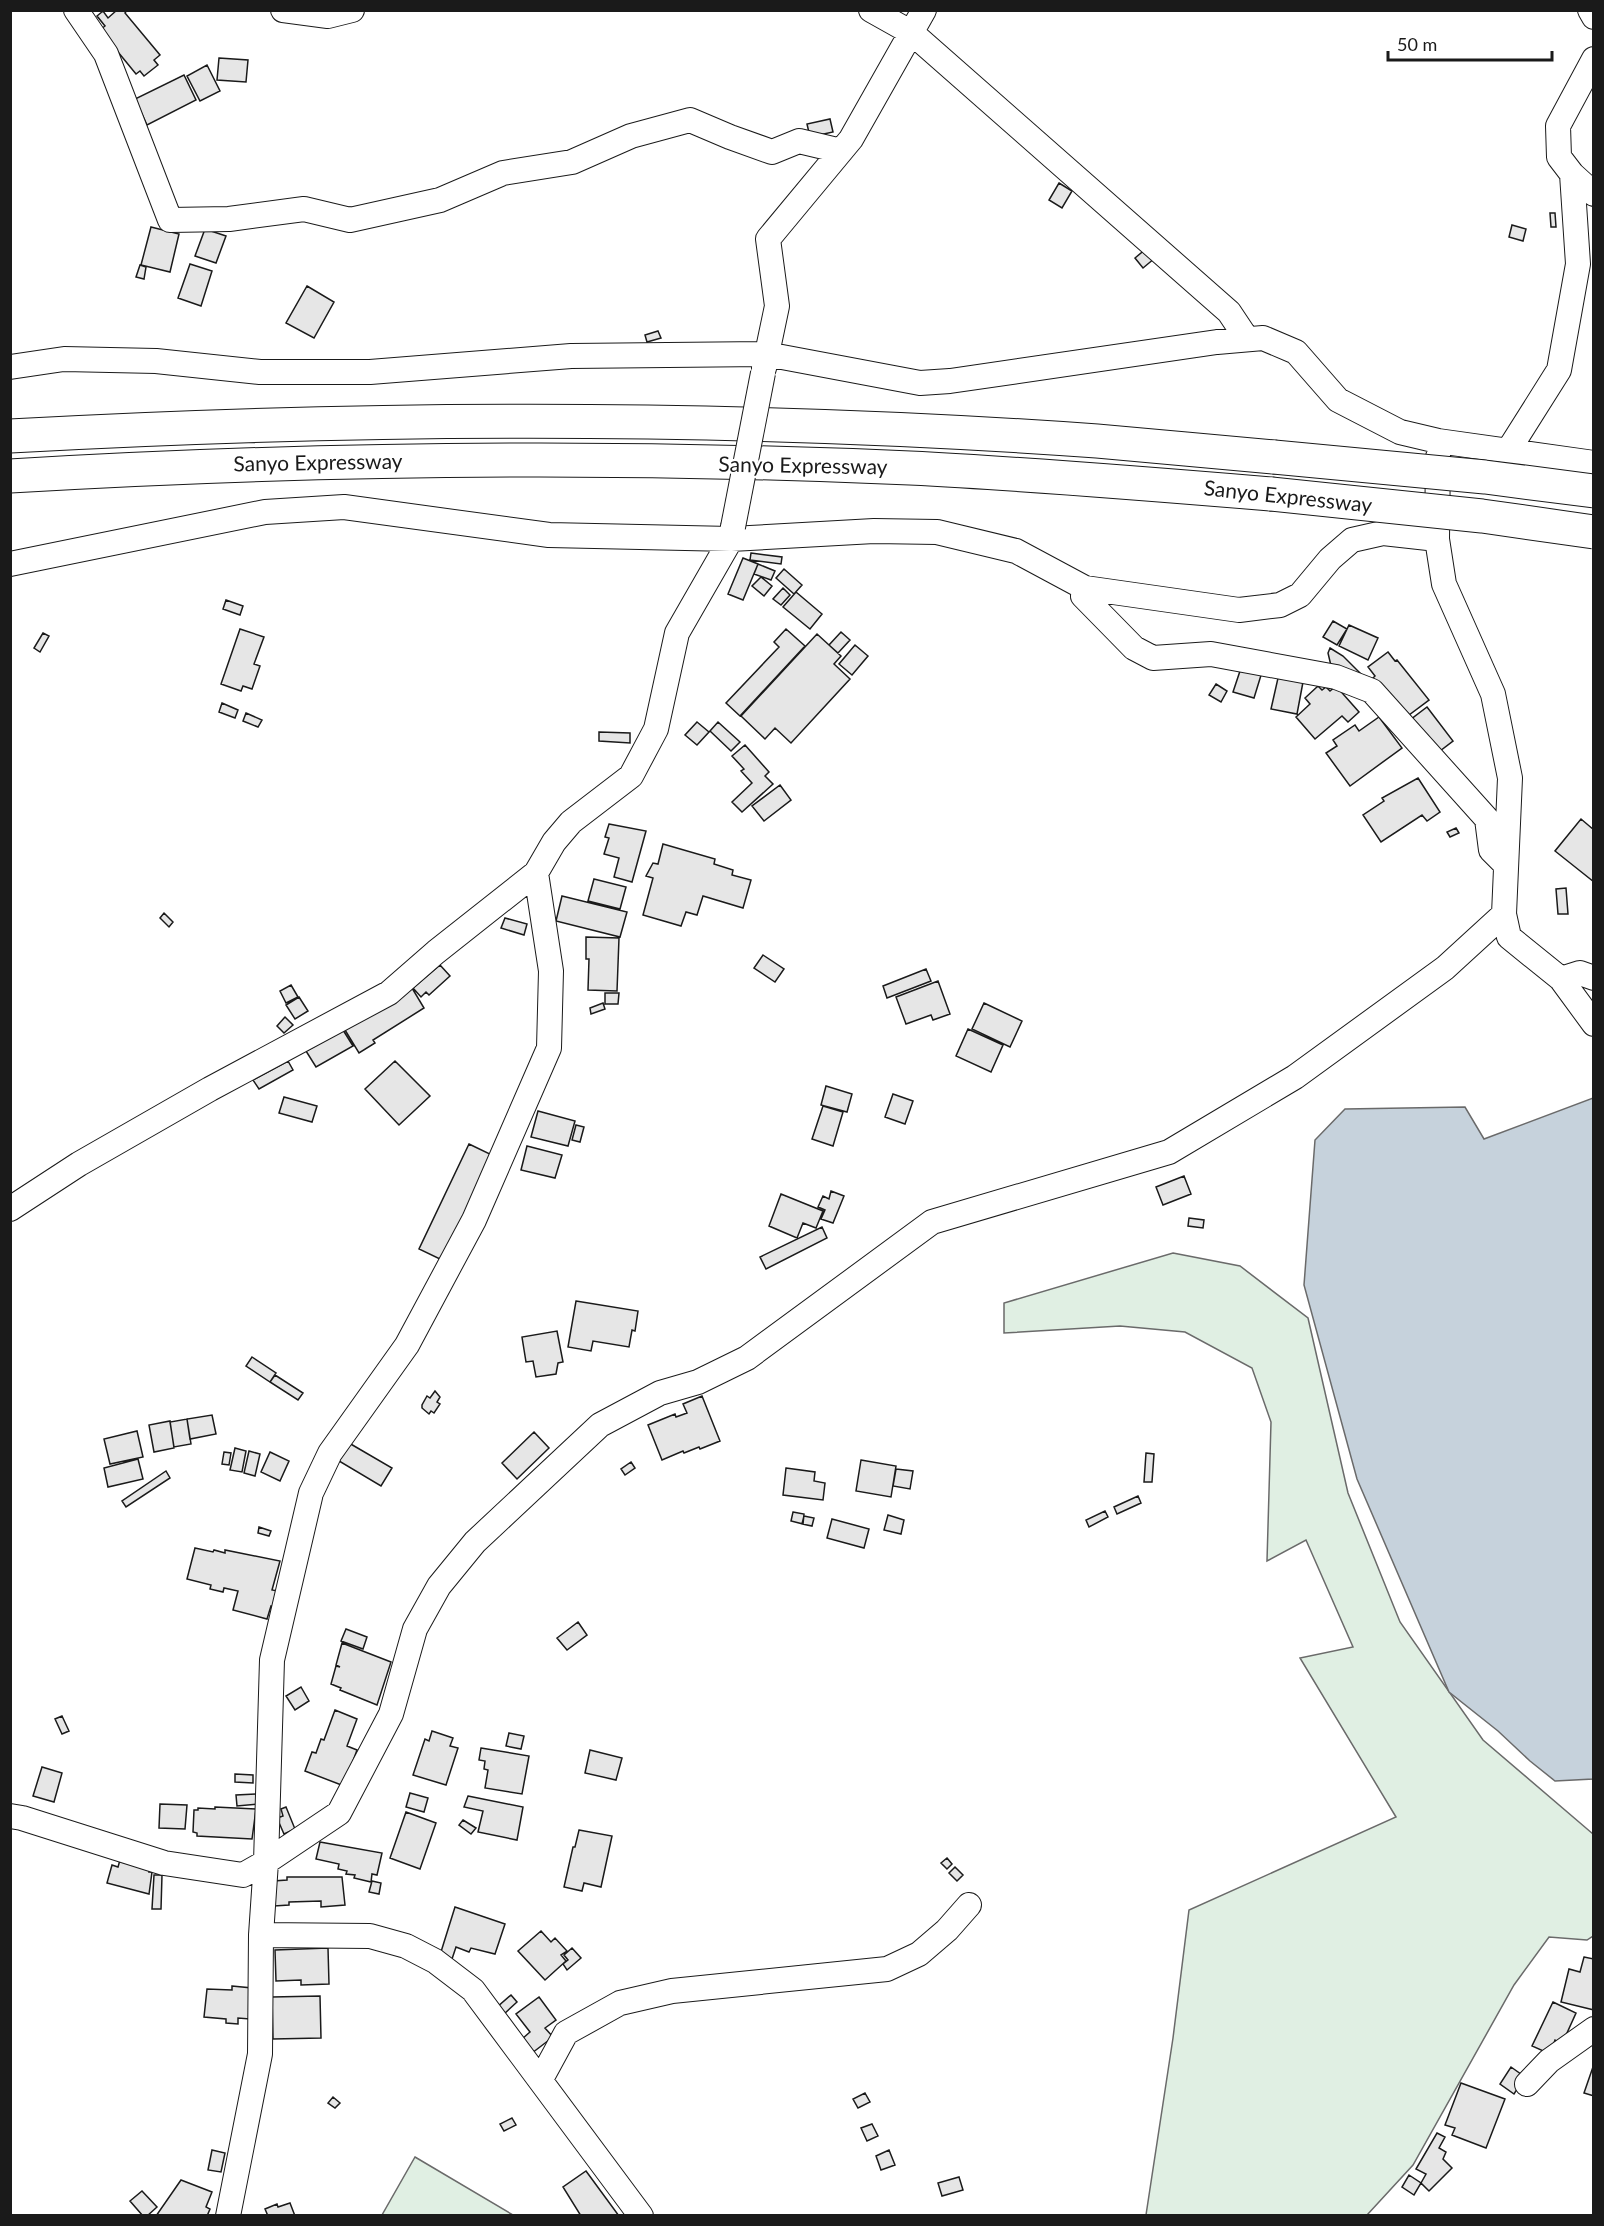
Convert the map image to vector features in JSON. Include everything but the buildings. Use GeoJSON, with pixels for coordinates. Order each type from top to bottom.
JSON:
{"type":"FeatureCollection","features":[{"type":"Feature","properties":{"kind":"highway","name":"Sanyo Expressway"},"geometry":{"type":"LineString","coordinates":[[10,436],[159,428],[423,421],[653,423],[934,432],[1097,441],[1485,477],[1593,491]]}},
{"type":"Feature","properties":{"kind":"highway","name":"Sanyo Expressway"},"geometry":{"type":"LineString","coordinates":[[10,476],[160,467],[423,460],[652,462],[921,469],[1088,478],[1271,494],[1482,516],[1593,532]]}},
{"type":"Feature","properties":{"kind":"street"},"geometry":{"type":"LineString","coordinates":[[76,10],[106,54],[170,220],[229,219],[304,209],[350,220],[440,200],[503,172],[572,162],[631,136],[690,120],[772,152],[799,141],[842,151]]}},
{"type":"Feature","properties":{"kind":"street"},"geometry":{"type":"LineString","coordinates":[[282,10],[328,16],[352,10]]}},
{"type":"Feature","properties":{"kind":"street"},"geometry":{"type":"LineString","coordinates":[[871,10],[912,33],[1229,312],[1247,339]]}},
{"type":"Feature","properties":{"kind":"street"},"geometry":{"type":"LineString","coordinates":[[10,1209],[79,1164],[210,1089],[389,993],[436,952],[536,873],[554,842],[571,822],[631,776],[656,729],[678,633],[732,533],[777,306],[768,239],[851,139],[924,10]]}},
{"type":"Feature","properties":{"kind":"street"},"geometry":{"type":"LineString","coordinates":[[1590,10],[1593,17]]}},
{"type":"Feature","properties":{"kind":"street"},"geometry":{"type":"LineString","coordinates":[[1593,59],[1558,126],[1559,158],[1593,194]]}},
{"type":"Feature","properties":{"kind":"street"},"geometry":{"type":"LineString","coordinates":[[1508,451],[1559,370],[1578,264],[1572,174]]}},
{"type":"Feature","properties":{"kind":"street"},"geometry":{"type":"LineString","coordinates":[[10,367],[64,359],[156,361],[260,372],[370,372],[571,356],[764,363],[920,383],[950,381],[1217,342],[1263,338],[1296,352],[1338,400],[1400,432],[1438,441],[1593,463]]}},
{"type":"Feature","properties":{"kind":"street"},"geometry":{"type":"LineString","coordinates":[[1438,441],[1437,539],[1444,584],[1493,694],[1510,778],[1504,914],[1509,937],[1561,979],[1593,1024]]}},
{"type":"Feature","properties":{"kind":"street"},"geometry":{"type":"LineString","coordinates":[[10,564],[265,512],[344,507],[549,535],[937,532],[1016,551],[1085,588],[1239,610],[1280,605],[1300,595],[1330,559],[1352,540],[1383,532],[1437,539]]}},
{"type":"Feature","properties":{"kind":"street"},"geometry":{"type":"LineString","coordinates":[[1085,588],[1083,596],[1134,648],[1153,658],[1211,654],[1336,677],[1372,691],[1487,819],[1491,850],[1506,865]]}},
{"type":"Feature","properties":{"kind":"street"},"geometry":{"type":"LineString","coordinates":[[228,2216],[260,2054],[261,1935],[266,1862],[272,1660],[311,1493],[330,1453],[407,1345],[474,1220],[549,1048],[551,971],[536,873]]}},
{"type":"Feature","properties":{"kind":"street"},"geometry":{"type":"LineString","coordinates":[[10,1816],[164,1863],[243,1875],[266,1862],[339,1813],[391,1714],[415,1629],[439,1586],[475,1542],[600,1425],[660,1393],[698,1382],[747,1358],[932,1222],[1169,1152],[1295,1077],[1445,968],[1504,914]]}},
{"type":"Feature","properties":{"kind":"street"},"geometry":{"type":"LineString","coordinates":[[1561,979],[1580,973],[1593,978]]}},
{"type":"Feature","properties":{"kind":"street"},"geometry":{"type":"LineString","coordinates":[[541,2079],[566,2033],[620,2003],[672,1991],[887,1969],[919,1954],[947,1930],[969,1905]]}},
{"type":"Feature","properties":{"kind":"street"},"geometry":{"type":"LineString","coordinates":[[261,1935],[370,1936],[406,1946],[435,1961],[473,1990],[641,2216]]}},
{"type":"Feature","properties":{"kind":"street"},"geometry":{"type":"LineString","coordinates":[[1527,2084],[1549,2061],[1593,2029]]}},
{"type":"Feature","properties":{"kind":"green space"},"geometry":{"type":"Polygon","coordinates":[[[1173,1253],[1240,1266],[1308,1318],[1348,1493],[1400,1622],[1483,1740],[1593,1834],[1593,1936],[1587,1940],[1549,1937],[1514,1985],[1413,2165],[1367,2215],[1146,2215],[1173,2038],[1189,1910],[1396,1817],[1300,1658],[1353,1647],[1306,1540],[1267,1561],[1271,1422],[1252,1368],[1185,1332],[1120,1326],[1004,1333],[1004,1303],[1173,1253]]]}},
{"type":"Feature","properties":{"kind":"green space"},"geometry":{"type":"Polygon","coordinates":[[[415,2157],[513,2215],[382,2215],[415,2157]]]}},
{"type":"Feature","properties":{"kind":"shaded area"},"geometry":{"type":"Polygon","coordinates":[[[1593,1098],[1593,1779],[1555,1781],[1449,1692],[1357,1479],[1304,1285],[1315,1140],[1345,1109],[1465,1107],[1484,1139],[1593,1098]]]}}]}
